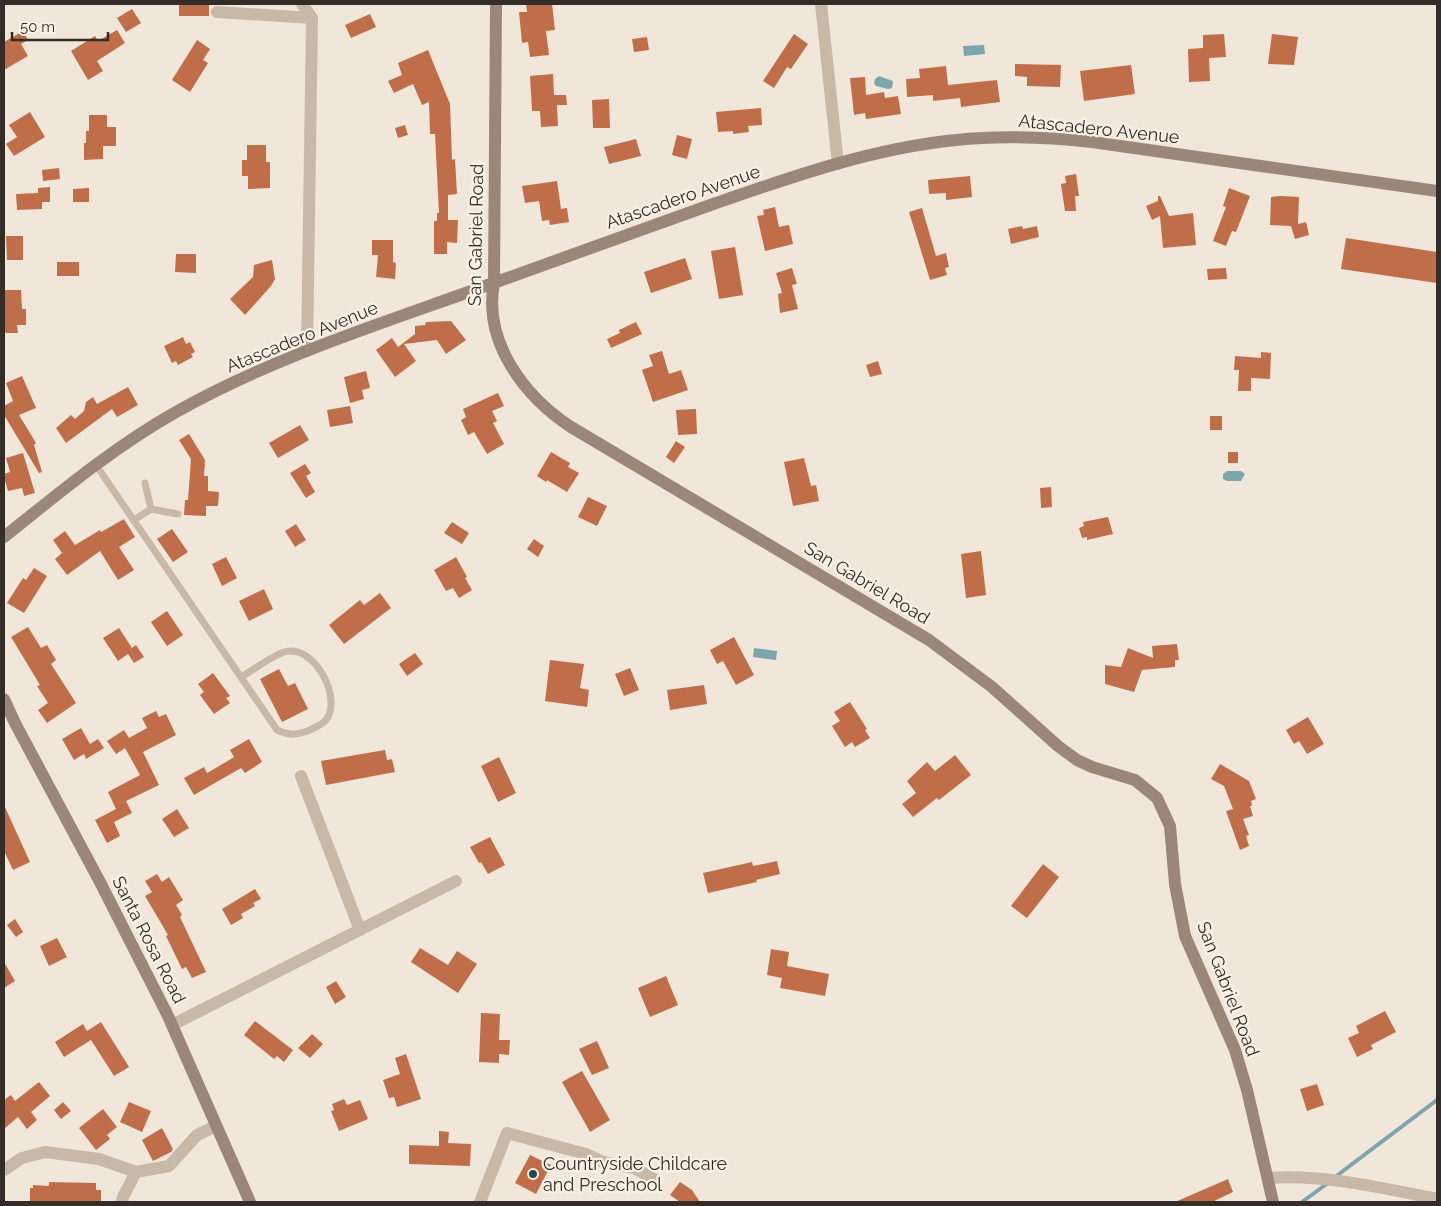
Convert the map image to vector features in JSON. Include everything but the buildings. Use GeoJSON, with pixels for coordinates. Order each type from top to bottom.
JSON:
{"type":"FeatureCollection","features":[{"type":"Feature","properties":{"kind":"street"},"geometry":{"type":"LineString","coordinates":[[302,4],[312,18],[307,351]]}},
{"type":"Feature","properties":{"kind":"street","name":"San Gabriel Road"},"geometry":{"type":"LineString","coordinates":[[496,4],[494,283],[491,299],[494,324],[510,365],[527,389],[553,415],[928,640],[992,687],[1058,746],[1077,760],[1092,767],[1136,780],[1157,798],[1170,826],[1175,884],[1185,936],[1236,1050],[1273,1202]]}},
{"type":"Feature","properties":{"kind":"street"},"geometry":{"type":"LineString","coordinates":[[821,4],[838,164]]}},
{"type":"Feature","properties":{"kind":"street"},"geometry":{"type":"LineString","coordinates":[[217,12],[312,18]]}},
{"type":"Feature","properties":{"kind":"street","name":"Atascadero Avenue"},"geometry":{"type":"LineString","coordinates":[[4,537],[113,452],[175,413],[240,379],[307,351],[775,183],[838,164],[907,147],[956,140],[1004,137],[1053,138],[1437,190]]}},
{"type":"Feature","properties":{"kind":"street","name":"Santa Rosa Road"},"geometry":{"type":"LineString","coordinates":[[4,700],[14,723],[101,884],[172,1025],[250,1202]]}},
{"type":"Feature","properties":{"kind":"street"},"geometry":{"type":"LineString","coordinates":[[301,776],[360,930]]}},
{"type":"Feature","properties":{"kind":"street"},"geometry":{"type":"LineString","coordinates":[[172,1025],[456,881]]}},
{"type":"Feature","properties":{"kind":"street"},"geometry":{"type":"LineString","coordinates":[[4,1170],[22,1158],[45,1152],[99,1159],[136,1172],[169,1166],[197,1135],[216,1126]]}},
{"type":"Feature","properties":{"kind":"street"},"geometry":{"type":"LineString","coordinates":[[480,1202],[507,1133],[586,1154],[604,1162],[634,1168],[654,1179]]}},
{"type":"Feature","properties":{"kind":"street"},"geometry":{"type":"LineString","coordinates":[[122,1202],[136,1172]]}},
{"type":"Feature","properties":{"kind":"street"},"geometry":{"type":"LineString","coordinates":[[1268,1178],[1303,1178],[1357,1184],[1437,1199]]}},
{"type":"Feature","properties":{"kind":"lane"},"geometry":{"type":"LineString","coordinates":[[96,465],[277,730],[288,735],[298,734],[319,726],[326,720],[331,710],[329,690],[321,672],[305,655],[285,652],[241,677]]}},
{"type":"Feature","properties":{"kind":"lane"},"geometry":{"type":"LineString","coordinates":[[144,483],[151,509]]}},
{"type":"Feature","properties":{"kind":"lane"},"geometry":{"type":"LineString","coordinates":[[134,520],[151,509],[178,514]]}},
{"type":"Feature","properties":{"kind":"water"},"geometry":{"type":"Polygon","coordinates":[[[984,45],[985,54],[964,56],[963,46],[984,45]]]}},
{"type":"Feature","properties":{"kind":"water"},"geometry":{"type":"Polygon","coordinates":[[[879,76],[893,81],[892,88],[876,86],[874,83],[875,79],[879,76]]]}},
{"type":"Feature","properties":{"kind":"water"},"geometry":{"type":"Polygon","coordinates":[[[1227,471],[1241,471],[1245,474],[1241,481],[1227,481],[1223,479],[1223,474],[1227,471]]]}},
{"type":"Feature","properties":{"kind":"water"},"geometry":{"type":"Polygon","coordinates":[[[754,648],[777,651],[776,660],[753,657],[754,648]]]}},
{"type":"Feature","properties":{"kind":"waterway"},"geometry":{"type":"LineString","coordinates":[[1335,1177],[1437,1100]]}},
{"type":"Feature","properties":{"kind":"waterway"},"geometry":{"type":"LineString","coordinates":[[1302,1202],[1328,1183]]}},
{"type":"Feature","properties":{"kind":"place","name":"Countryside Childcare and Preschool"},"geometry":{"type":"Point","coordinates":[533,1174]}}]}
